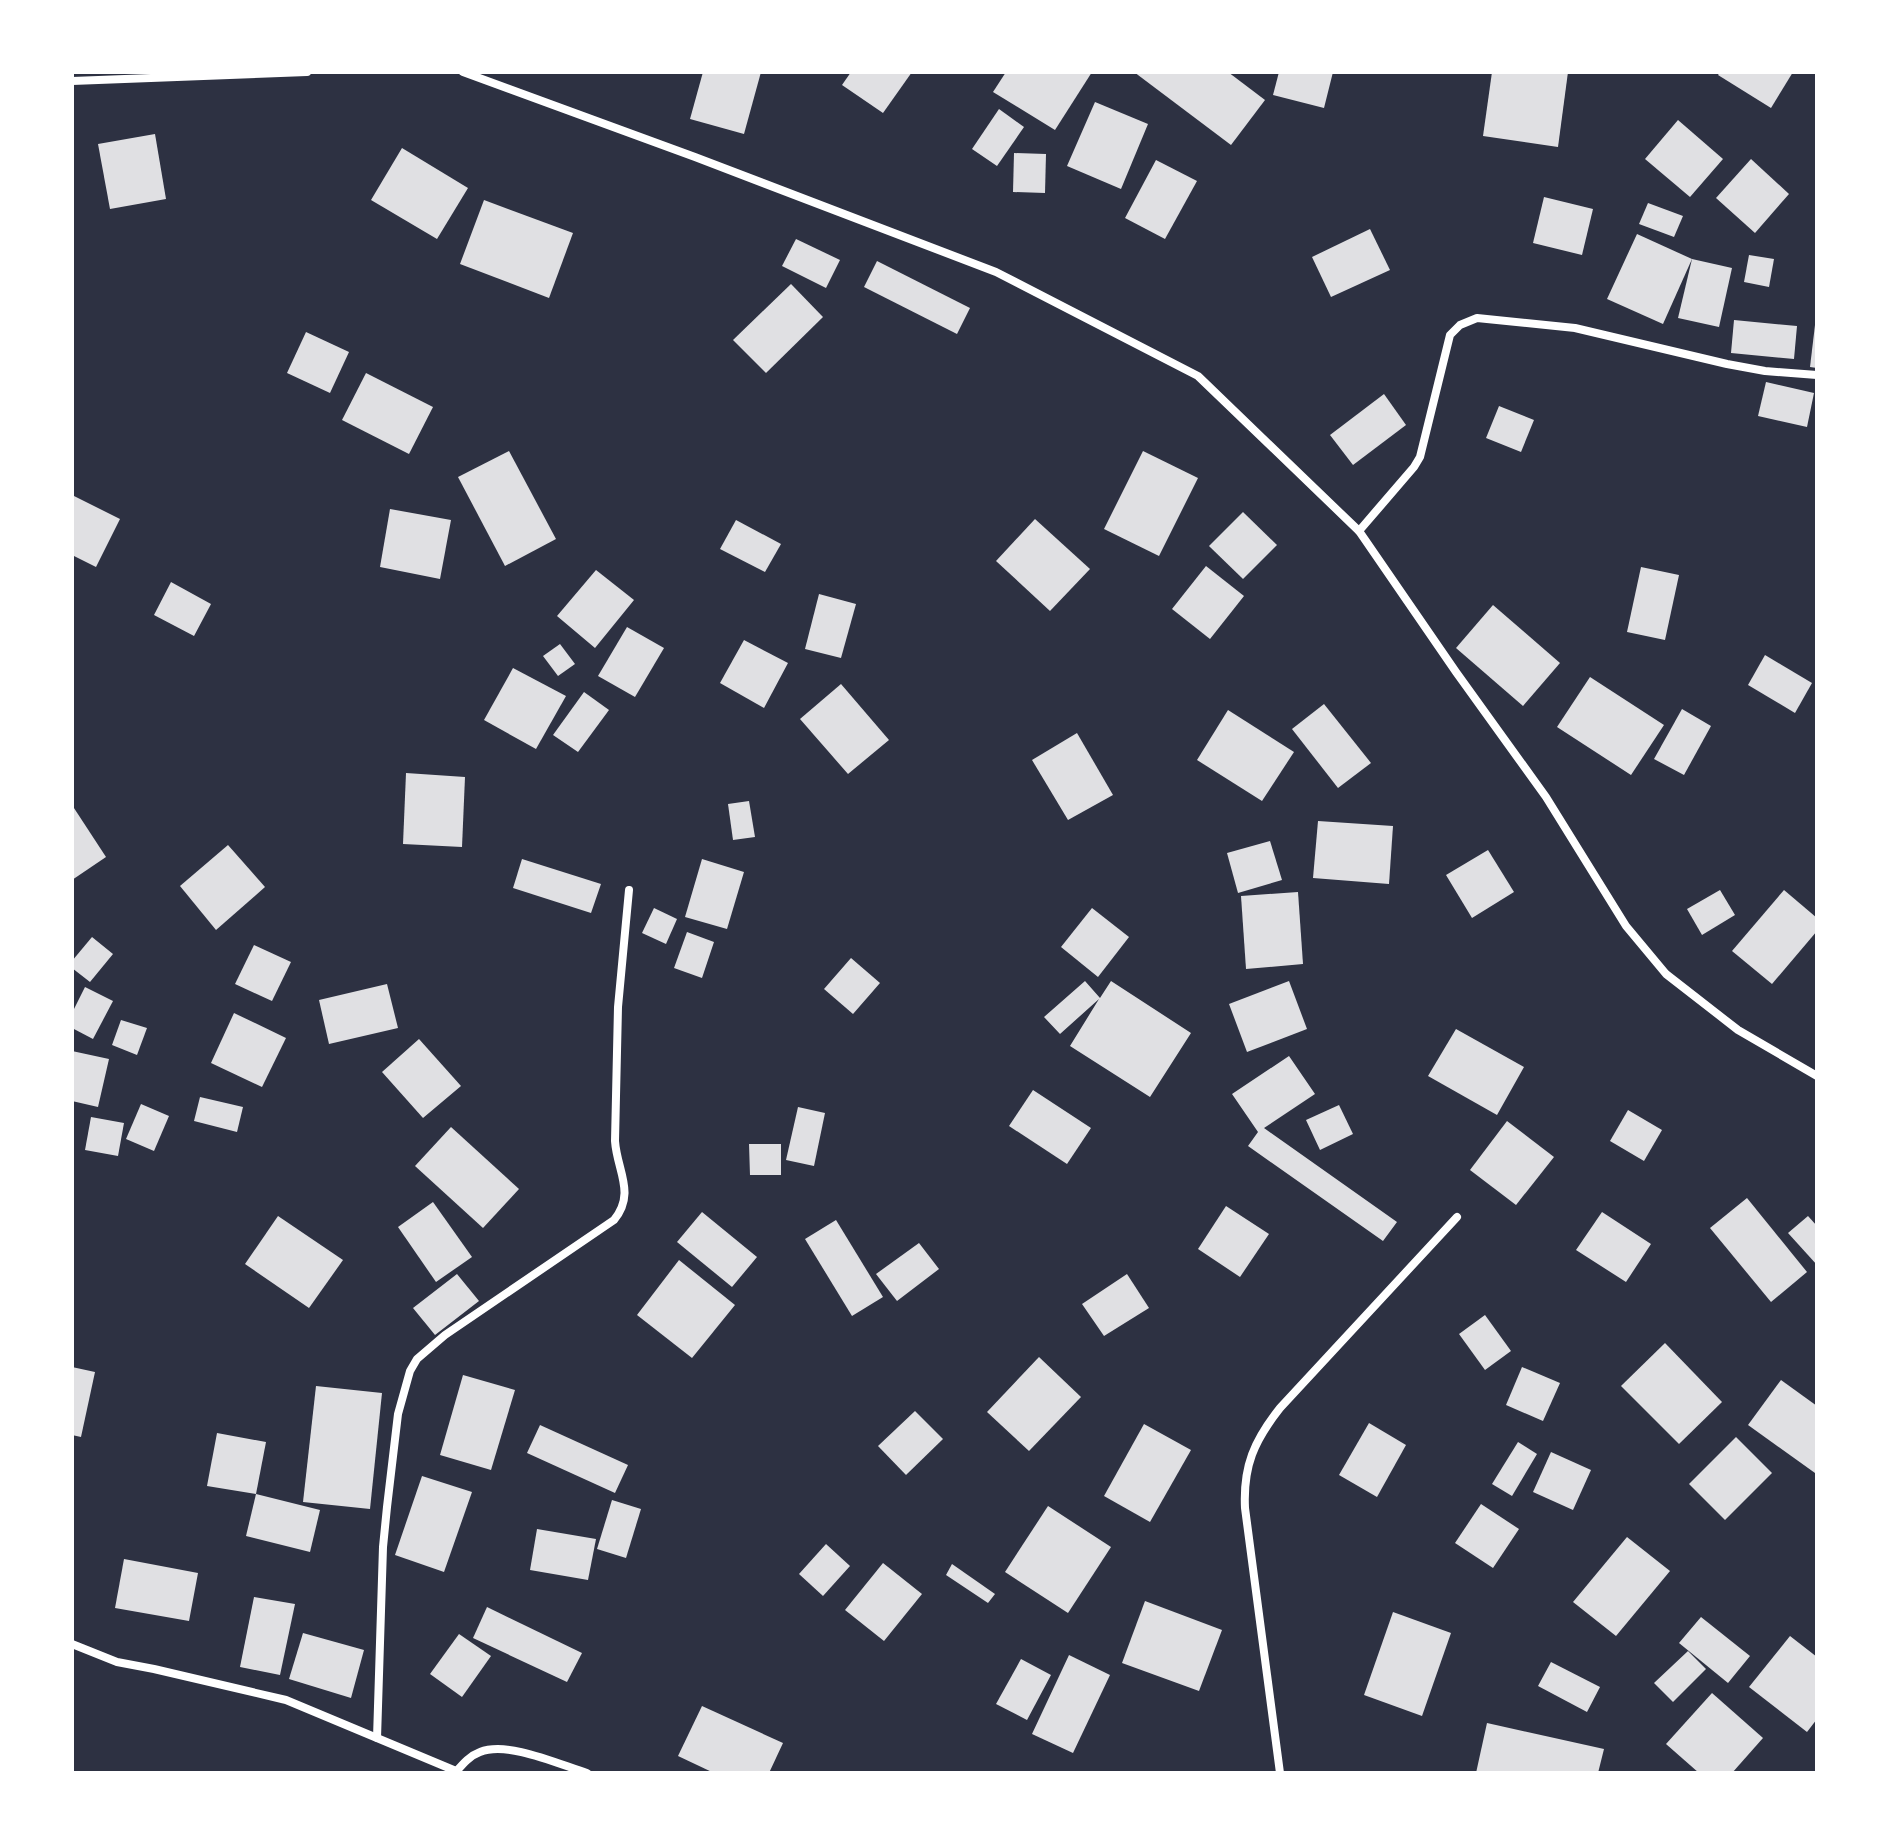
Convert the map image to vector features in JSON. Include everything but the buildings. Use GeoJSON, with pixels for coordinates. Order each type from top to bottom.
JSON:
{"type":"FeatureCollection","features":[{"type":"Feature","properties":{"kind":"street"},"geometry":{"type":"LineString","coordinates":[[72,81],[307,72]]}},
{"type":"Feature","properties":{"kind":"street"},"geometry":{"type":"LineString","coordinates":[[463,72],[710,162],[996,272],[1198,376],[1359,531],[1546,797],[1626,926],[1666,974],[1738,1030],[1817,1076]]}},
{"type":"Feature","properties":{"kind":"street"},"geometry":{"type":"LineString","coordinates":[[1359,531],[1420,457],[1450,335],[1460,325],[1477,318],[1575,328],[1727,364],[1817,375]]}},
{"type":"Feature","properties":{"kind":"street"},"geometry":{"type":"LineString","coordinates":[[377,1738],[385,1521],[398,1414],[410,1371],[417,1359],[445,1335],[614,1220],[625,1202],[624,1179],[617,1161],[615,1141],[618,1007],[629,890]]}},
{"type":"Feature","properties":{"kind":"street"},"geometry":{"type":"LineString","coordinates":[[1280,1773],[1245,1508],[1247,1468],[1254,1447],[1280,1408],[1457,1217]]}},
{"type":"Feature","properties":{"kind":"street"},"geometry":{"type":"LineString","coordinates":[[72,1644],[117,1662],[286,1700],[456,1772],[480,1752],[496,1749],[513,1751],[587,1773]]}}]}
